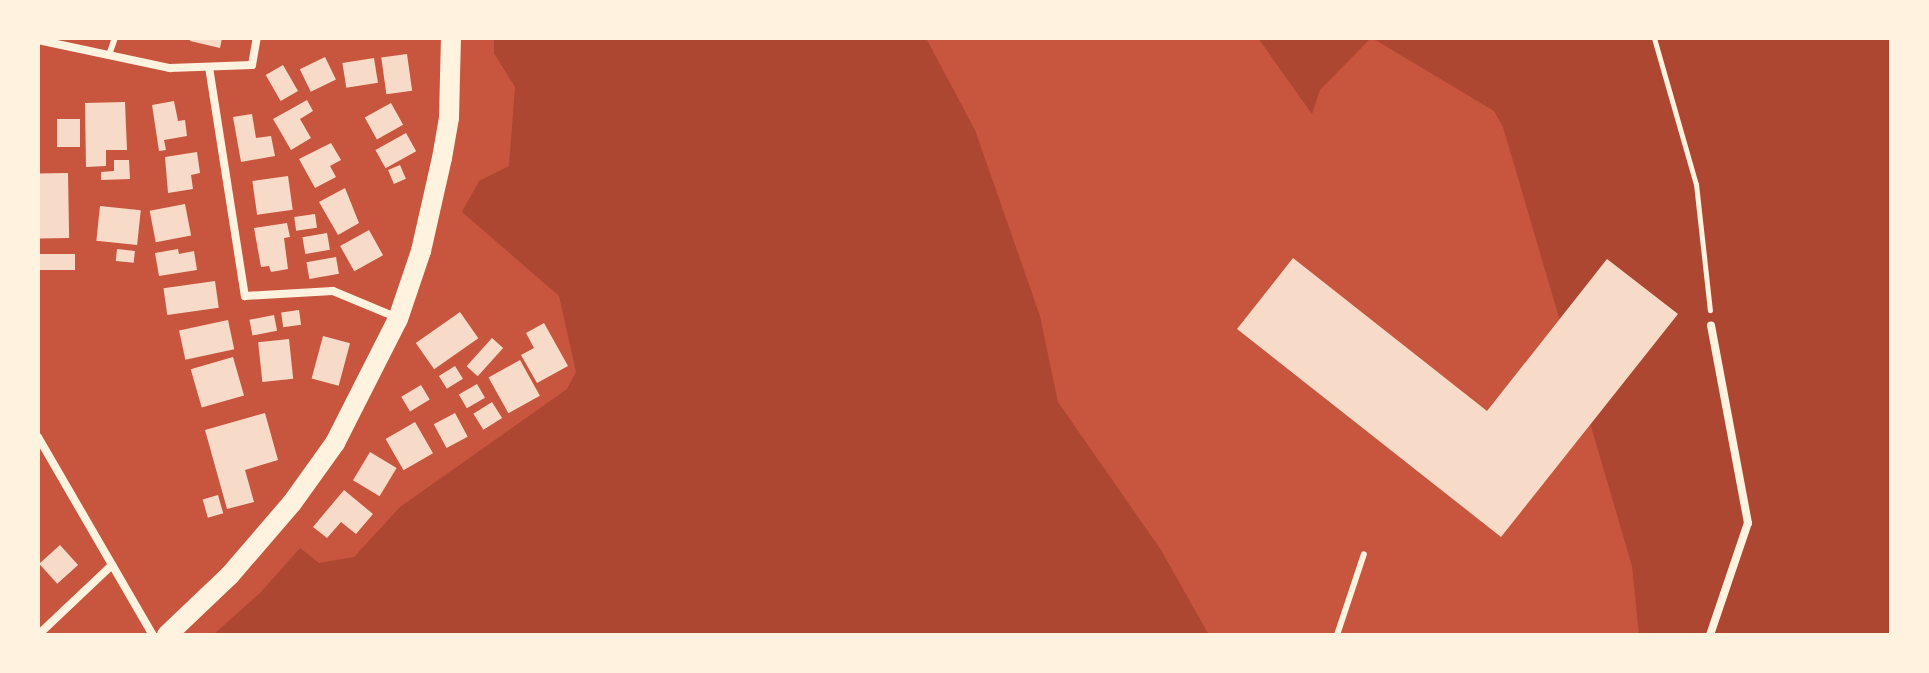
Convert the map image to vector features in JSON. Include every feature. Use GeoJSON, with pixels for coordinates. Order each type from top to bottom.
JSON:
{"type":"FeatureCollection","features":[{"type":"Feature","properties":{"kind":"main road"},"geometry":{"type":"LineString","coordinates":[[167,635],[230,575],[292,503],[335,443],[398,319],[421,251],[442,158],[449,118],[451,38]]}},
{"type":"Feature","properties":{"kind":"street"},"geometry":{"type":"LineString","coordinates":[[38,40],[170,68],[252,65],[257,38]]}},
{"type":"Feature","properties":{"kind":"street"},"geometry":{"type":"LineString","coordinates":[[209,67],[245,296],[333,291],[398,319]]}},
{"type":"Feature","properties":{"kind":"street"},"geometry":{"type":"LineString","coordinates":[[1710,635],[1748,523],[1711,325]]}},
{"type":"Feature","properties":{"kind":"street"},"geometry":{"type":"LineString","coordinates":[[39,442],[153,635]]}},
{"type":"Feature","properties":{"kind":"street"},"geometry":{"type":"LineString","coordinates":[[38,635],[112,565]]}},
{"type":"Feature","properties":{"kind":"lane"},"geometry":{"type":"LineString","coordinates":[[109,55],[115,38]]}},
{"type":"Feature","properties":{"kind":"lane"},"geometry":{"type":"LineString","coordinates":[[1337,635],[1364,554]]}},
{"type":"Feature","properties":{"kind":"path"},"geometry":{"type":"LineString","coordinates":[[1654,38],[1696,184],[1711,325]]}},
{"type":"Feature","properties":{"kind":"shaded area"},"geometry":{"type":"Polygon","coordinates":[[[494,38],[926,38],[975,130],[1040,316],[1058,402],[1161,550],[1209,635],[213,635],[260,593],[300,548],[319,563],[354,557],[400,507],[567,389],[576,372],[559,296],[462,212],[479,181],[509,166],[515,87],[494,53],[494,38]]]}},
{"type":"Feature","properties":{"kind":"shaded area"},"geometry":{"type":"Polygon","coordinates":[[[1258,38],[1371,38],[1320,90],[1312,114],[1258,38]]]}},
{"type":"Feature","properties":{"kind":"shaded area"},"geometry":{"type":"Polygon","coordinates":[[[1372,38],[1891,38],[1891,635],[1639,635],[1632,566],[1503,127],[1494,111],[1372,38]]]}},
{"type":"Feature","properties":{"kind":"building"},"geometry":{"type":"Polygon","coordinates":[[[191,38],[222,38],[220,48],[190,41],[191,38]]]}},
{"type":"Feature","properties":{"kind":"building"},"geometry":{"type":"Polygon","coordinates":[[[407,54],[412,91],[386,94],[381,58],[407,54]]]}},
{"type":"Feature","properties":{"kind":"building"},"geometry":{"type":"Polygon","coordinates":[[[325,57],[336,79],[311,92],[300,69],[325,57]]]}},
{"type":"Feature","properties":{"kind":"building"},"geometry":{"type":"Polygon","coordinates":[[[374,58],[378,83],[346,88],[342,63],[374,58]]]}},
{"type":"Feature","properties":{"kind":"building"},"geometry":{"type":"Polygon","coordinates":[[[283,65],[298,91],[281,101],[266,75],[283,65]]]}},
{"type":"Feature","properties":{"kind":"building"},"geometry":{"type":"Polygon","coordinates":[[[307,100],[313,111],[300,119],[311,138],[291,150],[273,119],[307,100]]]}},
{"type":"Feature","properties":{"kind":"building"},"geometry":{"type":"Polygon","coordinates":[[[174,101],[178,121],[185,120],[187,136],[164,140],[166,150],[159,151],[152,105],[174,101]]]}},
{"type":"Feature","properties":{"kind":"building"},"geometry":{"type":"Polygon","coordinates":[[[125,102],[127,150],[106,150],[106,166],[86,167],[85,103],[125,102]]]}},
{"type":"Feature","properties":{"kind":"building"},"geometry":{"type":"Polygon","coordinates":[[[391,103],[403,125],[377,139],[365,118],[391,103]]]}},
{"type":"Feature","properties":{"kind":"building"},"geometry":{"type":"Polygon","coordinates":[[[252,114],[256,138],[271,136],[275,156],[241,162],[233,117],[252,114]]]}},
{"type":"Feature","properties":{"kind":"building"},"geometry":{"type":"Polygon","coordinates":[[[57,119],[80,119],[80,147],[57,147],[57,119]]]}},
{"type":"Feature","properties":{"kind":"building"},"geometry":{"type":"Polygon","coordinates":[[[406,133],[416,151],[386,168],[375,150],[406,133]]]}},
{"type":"Feature","properties":{"kind":"building"},"geometry":{"type":"Polygon","coordinates":[[[331,143],[341,160],[330,166],[336,177],[315,188],[299,159],[331,143]]]}},
{"type":"Feature","properties":{"kind":"building"},"geometry":{"type":"Polygon","coordinates":[[[197,152],[200,173],[191,175],[193,189],[168,193],[165,157],[197,152]]]}},
{"type":"Feature","properties":{"kind":"building"},"geometry":{"type":"Polygon","coordinates":[[[114,160],[129,160],[130,179],[101,180],[101,172],[114,171],[114,160]]]}},
{"type":"Feature","properties":{"kind":"building"},"geometry":{"type":"Polygon","coordinates":[[[400,165],[406,179],[394,184],[388,170],[400,165]]]}},
{"type":"Feature","properties":{"kind":"building"},"geometry":{"type":"Polygon","coordinates":[[[68,173],[69,238],[39,239],[38,174],[68,173]]]}},
{"type":"Feature","properties":{"kind":"building"},"geometry":{"type":"Polygon","coordinates":[[[288,176],[293,210],[257,215],[252,181],[288,176]]]}},
{"type":"Feature","properties":{"kind":"building"},"geometry":{"type":"Polygon","coordinates":[[[345,188],[359,223],[338,235],[319,202],[345,188]]]}},
{"type":"Feature","properties":{"kind":"building"},"geometry":{"type":"Polygon","coordinates":[[[185,204],[191,235],[156,242],[150,211],[185,204]]]}},
{"type":"Feature","properties":{"kind":"building"},"geometry":{"type":"Polygon","coordinates":[[[100,206],[141,210],[137,245],[96,241],[100,206]]]}},
{"type":"Feature","properties":{"kind":"building"},"geometry":{"type":"Polygon","coordinates":[[[315,214],[317,228],[296,231],[294,217],[315,214]]]}},
{"type":"Feature","properties":{"kind":"building"},"geometry":{"type":"Polygon","coordinates":[[[287,223],[290,237],[284,238],[288,269],[271,272],[269,266],[261,267],[254,228],[287,223]]]}},
{"type":"Feature","properties":{"kind":"building"},"geometry":{"type":"Polygon","coordinates":[[[369,230],[383,255],[354,271],[340,246],[369,230]]]}},
{"type":"Feature","properties":{"kind":"building"},"geometry":{"type":"Polygon","coordinates":[[[327,233],[330,250],[305,254],[302,237],[327,233]]]}},
{"type":"Feature","properties":{"kind":"building"},"geometry":{"type":"Polygon","coordinates":[[[117,249],[135,251],[134,263],[116,261],[117,249]]]}},
{"type":"Feature","properties":{"kind":"building"},"geometry":{"type":"Polygon","coordinates":[[[178,249],[179,254],[194,251],[197,270],[159,276],[155,253],[178,249]]]}},
{"type":"Feature","properties":{"kind":"building"},"geometry":{"type":"Polygon","coordinates":[[[39,254],[75,254],[75,270],[39,270],[39,254]]]}},
{"type":"Feature","properties":{"kind":"building"},"geometry":{"type":"Polygon","coordinates":[[[336,257],[339,274],[309,279],[306,262],[336,257]]]}},
{"type":"Feature","properties":{"kind":"building"},"geometry":{"type":"Polygon","coordinates":[[[1293,258],[1487,411],[1607,259],[1678,314],[1501,537],[1237,329],[1293,258]]]}},
{"type":"Feature","properties":{"kind":"building"},"geometry":{"type":"Polygon","coordinates":[[[215,281],[219,308],[167,315],[164,288],[215,281]]]}},
{"type":"Feature","properties":{"kind":"building"},"geometry":{"type":"Polygon","coordinates":[[[299,310],[301,325],[283,327],[281,313],[299,310]]]}},
{"type":"Feature","properties":{"kind":"building"},"geometry":{"type":"Polygon","coordinates":[[[460,312],[478,338],[434,369],[416,343],[460,312]]]}},
{"type":"Feature","properties":{"kind":"building"},"geometry":{"type":"Polygon","coordinates":[[[274,315],[277,331],[253,335],[249,320],[274,315]]]}},
{"type":"Feature","properties":{"kind":"building"},"geometry":{"type":"Polygon","coordinates":[[[228,320],[234,349],[185,360],[179,330],[228,320]]]}},
{"type":"Feature","properties":{"kind":"building"},"geometry":{"type":"Polygon","coordinates":[[[544,323],[568,366],[537,383],[521,355],[534,348],[526,333],[544,323]]]}},
{"type":"Feature","properties":{"kind":"building"},"geometry":{"type":"Polygon","coordinates":[[[323,336],[350,343],[339,386],[312,379],[323,336]]]}},
{"type":"Feature","properties":{"kind":"building"},"geometry":{"type":"Polygon","coordinates":[[[492,338],[503,348],[478,376],[467,366],[492,338]]]}},
{"type":"Feature","properties":{"kind":"building"},"geometry":{"type":"Polygon","coordinates":[[[289,339],[293,379],[262,382],[258,342],[289,339]]]}},
{"type":"Feature","properties":{"kind":"building"},"geometry":{"type":"Polygon","coordinates":[[[233,357],[244,395],[202,408],[191,369],[233,357]]]}},
{"type":"Feature","properties":{"kind":"building"},"geometry":{"type":"Polygon","coordinates":[[[520,360],[540,396],[508,413],[489,377],[520,360]]]}},
{"type":"Feature","properties":{"kind":"building"},"geometry":{"type":"Polygon","coordinates":[[[455,366],[463,379],[447,389],[439,376],[455,366]]]}},
{"type":"Feature","properties":{"kind":"building"},"geometry":{"type":"Polygon","coordinates":[[[477,384],[485,398],[467,408],[459,394],[477,384]]]}},
{"type":"Feature","properties":{"kind":"building"},"geometry":{"type":"Polygon","coordinates":[[[421,385],[430,400],[410,411],[401,397],[421,385]]]}},
{"type":"Feature","properties":{"kind":"building"},"geometry":{"type":"Polygon","coordinates":[[[492,402],[502,418],[483,430],[473,414],[492,402]]]}},
{"type":"Feature","properties":{"kind":"building"},"geometry":{"type":"Polygon","coordinates":[[[265,413],[278,460],[245,470],[254,502],[227,509],[205,430],[265,413]]]}},
{"type":"Feature","properties":{"kind":"building"},"geometry":{"type":"Polygon","coordinates":[[[455,413],[468,437],[446,448],[434,424],[455,413]]]}},
{"type":"Feature","properties":{"kind":"building"},"geometry":{"type":"Polygon","coordinates":[[[415,422],[433,453],[404,470],[386,439],[415,422]]]}},
{"type":"Feature","properties":{"kind":"building"},"geometry":{"type":"Polygon","coordinates":[[[370,452],[397,468],[380,496],[353,480],[370,452]]]}},
{"type":"Feature","properties":{"kind":"building"},"geometry":{"type":"Polygon","coordinates":[[[344,490],[373,514],[356,534],[341,522],[327,538],[313,527],[344,490]]]}},
{"type":"Feature","properties":{"kind":"building"},"geometry":{"type":"Polygon","coordinates":[[[218,495],[223,513],[208,518],[203,499],[218,495]]]}},
{"type":"Feature","properties":{"kind":"building"},"geometry":{"type":"Polygon","coordinates":[[[60,545],[78,565],[57,584],[39,564],[60,545]]]}}]}
